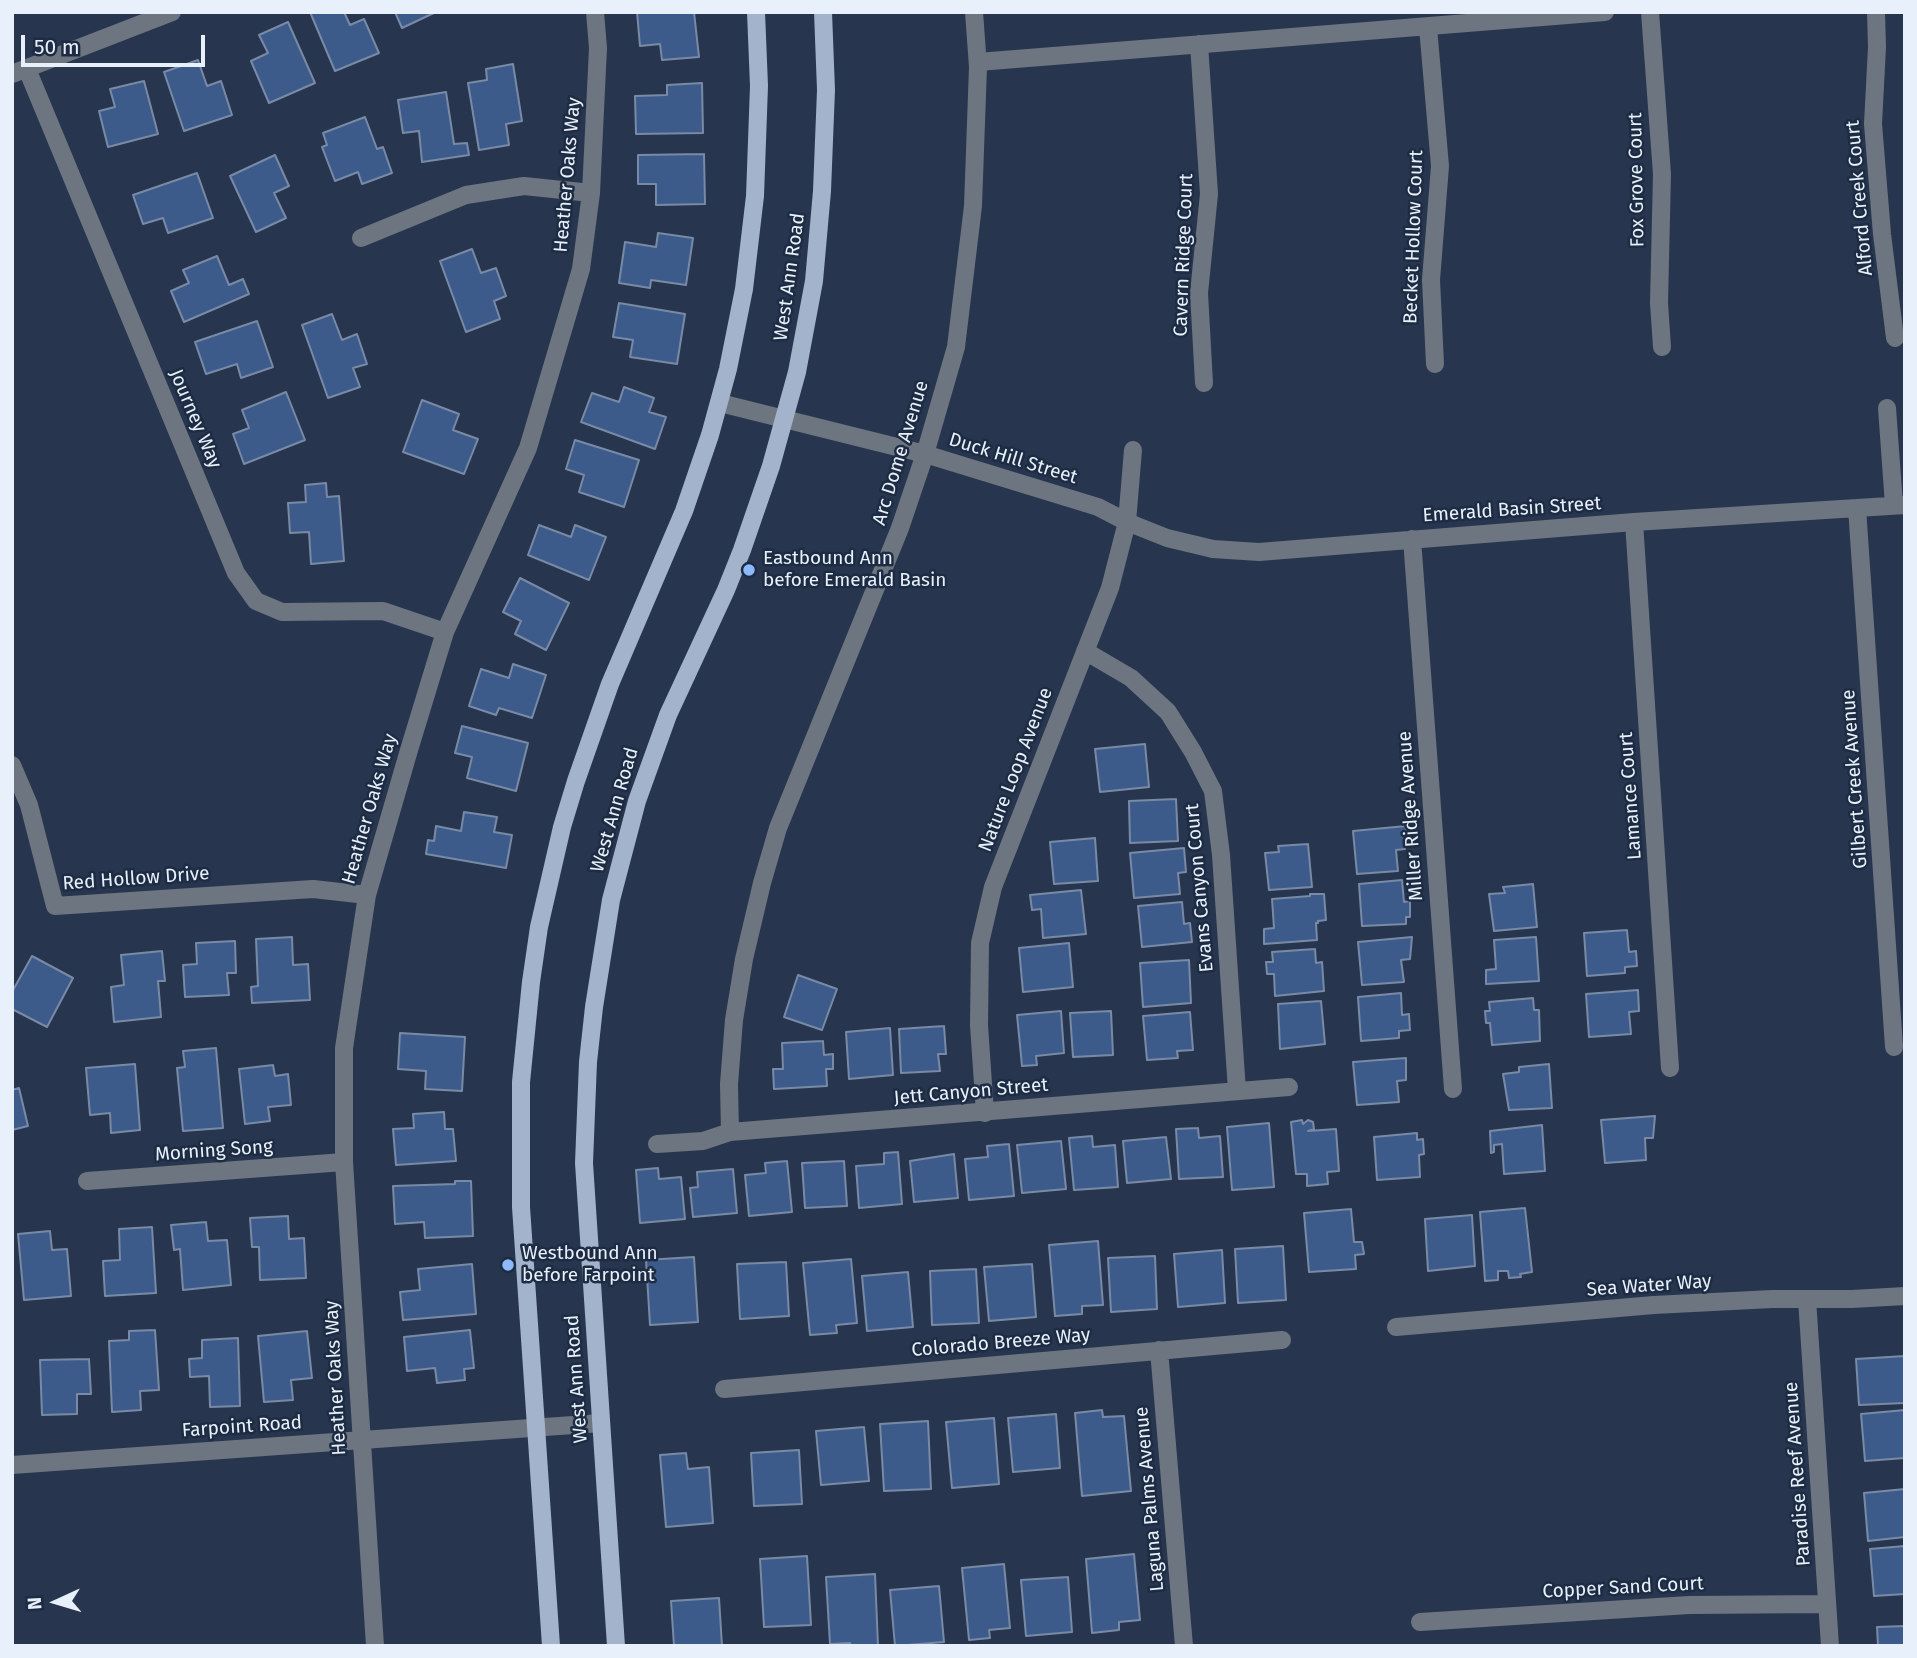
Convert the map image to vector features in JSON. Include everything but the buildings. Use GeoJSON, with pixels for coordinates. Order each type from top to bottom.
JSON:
{"type":"FeatureCollection","features":[{"type":"Feature","properties":{"kind":"main road"},"geometry":{"type":"LineString","coordinates":[[551,1646],[521,1207],[519,1139],[525,1031],[539,927],[562,827],[592,731],[684,511],[720,403],[738,320],[755,197],[759,86],[756,12]]}},
{"type":"Feature","properties":{"kind":"main road","name":"West Ann Road"},"geometry":{"type":"LineString","coordinates":[[616,1646],[584,1163],[584,1111],[594,1007],[611,900],[651,758],[742,550],[771,466],[797,372],[814,281],[826,139],[827,90],[823,12]]}},
{"type":"Feature","properties":{"kind":"street"},"geometry":{"type":"LineString","coordinates":[[20,72],[172,12]]}},
{"type":"Feature","properties":{"kind":"street","name":"Heather Oaks Way"},"geometry":{"type":"LineString","coordinates":[[375,1646],[344,1162],[345,1048],[367,895],[445,632],[528,448],[581,269],[592,193],[598,48],[595,12]]}},
{"type":"Feature","properties":{"kind":"street","name":"Arc Dome Avenue"},"geometry":{"type":"LineString","coordinates":[[730,1132],[729,1084],[734,1020],[744,959],[778,828],[900,528],[925,454],[956,346],[973,206],[978,62],[974,12]]}},
{"type":"Feature","properties":{"kind":"street"},"geometry":{"type":"LineString","coordinates":[[978,62],[1605,12]]}},
{"type":"Feature","properties":{"kind":"street","name":"Fox Grove Court"},"geometry":{"type":"LineString","coordinates":[[1650,12],[1662,174],[1658,303],[1662,347]]}},
{"type":"Feature","properties":{"kind":"street","name":"Alford Creek Court"},"geometry":{"type":"LineString","coordinates":[[1875,12],[1877,47],[1873,124],[1882,234],[1895,338]]}},
{"type":"Feature","properties":{"kind":"street","name":"Becket Hollow Court"},"geometry":{"type":"LineString","coordinates":[[1429,27],[1440,166],[1432,280],[1434,364]]}},
{"type":"Feature","properties":{"kind":"street","name":"Cavern Ridge Court"},"geometry":{"type":"LineString","coordinates":[[1199,44],[1209,194],[1199,293],[1204,383]]}},
{"type":"Feature","properties":{"kind":"street","name":"Journey Way"},"geometry":{"type":"LineString","coordinates":[[20,72],[236,573],[256,601],[282,612],[383,611],[445,632]]}},
{"type":"Feature","properties":{"kind":"street"},"geometry":{"type":"LineString","coordinates":[[361,238],[466,195],[524,186],[592,193]]}},
{"type":"Feature","properties":{"kind":"street","name":"Duck Hill Street"},"geometry":{"type":"LineString","coordinates":[[720,403],[925,454],[1098,507],[1127,522]]}},
{"type":"Feature","properties":{"kind":"street"},"geometry":{"type":"LineString","coordinates":[[1887,408],[1900,505]]}},
{"type":"Feature","properties":{"kind":"street","name":"Nature Loop Avenue"},"geometry":{"type":"LineString","coordinates":[[985,1112],[979,1025],[981,943],[993,887],[1110,588],[1127,522],[1133,450]]}},
{"type":"Feature","properties":{"kind":"street","name":"Emerald Basin Street"},"geometry":{"type":"LineString","coordinates":[[1127,522],[1190,544],[1213,549],[1259,552],[1412,538],[1900,505]]}},
{"type":"Feature","properties":{"kind":"street","name":"Gilbert Creek Avenue"},"geometry":{"type":"LineString","coordinates":[[1857,508],[1894,1047]]}},
{"type":"Feature","properties":{"kind":"street","name":"Lamance Court"},"geometry":{"type":"LineString","coordinates":[[1634,522],[1670,1068]]}},
{"type":"Feature","properties":{"kind":"street","name":"Miller Ridge Avenue"},"geometry":{"type":"LineString","coordinates":[[1412,538],[1452,1089]]}},
{"type":"Feature","properties":{"kind":"street","name":"Evans Canyon Court"},"geometry":{"type":"LineString","coordinates":[[1085,651],[1130,678],[1168,712],[1213,791],[1221,855],[1237,1091]]}},
{"type":"Feature","properties":{"kind":"street","name":"Red Hollow Drive"},"geometry":{"type":"LineString","coordinates":[[12,765],[29,805],[55,906],[313,889],[367,895]]}},
{"type":"Feature","properties":{"kind":"street","name":"Jett Canyon Street"},"geometry":{"type":"LineString","coordinates":[[657,1144],[704,1141],[730,1132],[1289,1087]]}},
{"type":"Feature","properties":{"kind":"street","name":"Morning Song"},"geometry":{"type":"LineString","coordinates":[[87,1181],[344,1162]]}},
{"type":"Feature","properties":{"kind":"street","name":"Sea Water Way"},"geometry":{"type":"LineString","coordinates":[[1396,1327],[1654,1306],[1905,1296]]}},
{"type":"Feature","properties":{"kind":"street","name":"Paradise Reef Avenue"},"geometry":{"type":"LineString","coordinates":[[1807,1299],[1830,1646]]}},
{"type":"Feature","properties":{"kind":"street","name":"Colorado Breeze Way"},"geometry":{"type":"LineString","coordinates":[[724,1389],[1282,1340]]}},
{"type":"Feature","properties":{"kind":"street","name":"Laguna Palms Avenue"},"geometry":{"type":"LineString","coordinates":[[1159,1350],[1184,1646]]}},
{"type":"Feature","properties":{"kind":"street","name":"Farpoint Road"},"geometry":{"type":"LineString","coordinates":[[12,1465],[601,1423]]}},
{"type":"Feature","properties":{"kind":"street","name":"Copper Sand Court"},"geometry":{"type":"LineString","coordinates":[[1420,1622],[1689,1605],[1827,1604]]}},
{"type":"Feature","properties":{"kind":"place","name":"Eastbound Ann before Emerald Basin"},"geometry":{"type":"Point","coordinates":[749,570]}},
{"type":"Feature","properties":{"kind":"place","name":"Westbound Ann before Farpoint"},"geometry":{"type":"Point","coordinates":[508,1265]}}]}
